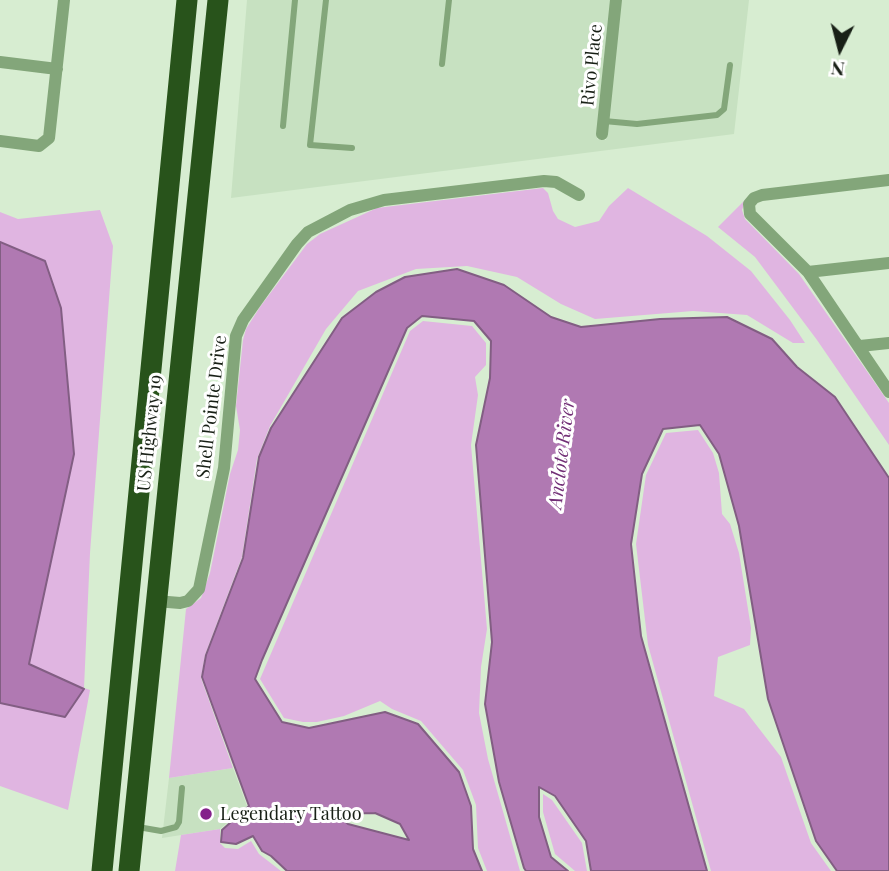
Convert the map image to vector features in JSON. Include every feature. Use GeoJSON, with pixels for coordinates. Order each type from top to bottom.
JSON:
{"type":"FeatureCollection","features":[{"type":"Feature","properties":{"kind":"highway","name":"US Highway 19"},"geometry":{"type":"LineString","coordinates":[[102,871],[187,0]]}},
{"type":"Feature","properties":{"kind":"highway","name":"US Highway 19"},"geometry":{"type":"LineString","coordinates":[[129,871],[218,0]]}},
{"type":"Feature","properties":{"kind":"highway"},"geometry":{"type":"LineString","coordinates":[[111,784],[121,811],[134,827]]}},
{"type":"Feature","properties":{"kind":"street"},"geometry":{"type":"LineString","coordinates":[[0,141],[39,146],[49,138],[64,0]]}},
{"type":"Feature","properties":{"kind":"street","name":"Rivo Place"},"geometry":{"type":"LineString","coordinates":[[603,127],[616,0]]}},
{"type":"Feature","properties":{"kind":"street"},"geometry":{"type":"LineString","coordinates":[[0,62],[57,69]]}},
{"type":"Feature","properties":{"kind":"street"},"geometry":{"type":"LineString","coordinates":[[889,180],[762,195],[749,204],[750,214],[808,272],[889,392]]}},
{"type":"Feature","properties":{"kind":"street","name":"Shell Pointe Drive"},"geometry":{"type":"LineString","coordinates":[[156,601],[188,601],[199,589],[224,468],[236,336],[243,320],[308,232],[350,210],[384,200],[544,181],[556,182],[579,195]]}},
{"type":"Feature","properties":{"kind":"street"},"geometry":{"type":"LineString","coordinates":[[808,272],[889,263]]}},
{"type":"Feature","properties":{"kind":"street"},"geometry":{"type":"LineString","coordinates":[[860,346],[889,343]]}},
{"type":"Feature","properties":{"kind":"lane"},"geometry":{"type":"LineString","coordinates":[[283,126],[295,0]]}},
{"type":"Feature","properties":{"kind":"lane"},"geometry":{"type":"LineString","coordinates":[[326,0],[310,145],[352,148]]}},
{"type":"Feature","properties":{"kind":"lane"},"geometry":{"type":"LineString","coordinates":[[442,64],[449,0]]}},
{"type":"Feature","properties":{"kind":"lane"},"geometry":{"type":"LineString","coordinates":[[603,127],[717,115],[724,109],[730,65]]}},
{"type":"Feature","properties":{"kind":"lane"},"geometry":{"type":"LineString","coordinates":[[134,827],[161,831],[176,827],[179,822],[182,788]]}},
{"type":"Feature","properties":{"kind":"shaded area"},"geometry":{"type":"Polygon","coordinates":[[[247,0],[611,0],[597,139],[606,140],[621,0],[749,0],[734,134],[231,198],[247,0]]]}},
{"type":"Feature","properties":{"kind":"shaded area"},"geometry":{"type":"Polygon","coordinates":[[[543,188],[548,193],[558,219],[575,227],[599,221],[609,206],[628,188],[707,236],[751,271],[805,343],[793,343],[747,315],[693,311],[595,319],[561,304],[517,277],[467,266],[416,269],[358,291],[326,329],[270,426],[257,459],[242,557],[205,655],[201,678],[233,768],[169,778],[186,609],[201,598],[210,573],[230,474],[238,450],[240,430],[236,406],[246,329],[307,244],[320,234],[377,208],[543,188]]]}},
{"type":"Feature","properties":{"kind":"shaded area"},"geometry":{"type":"Polygon","coordinates":[[[746,199],[742,210],[745,219],[799,274],[889,403],[889,445],[817,340],[755,257],[718,227],[746,199]]]}},
{"type":"Feature","properties":{"kind":"shaded area"},"geometry":{"type":"Polygon","coordinates":[[[100,210],[113,246],[90,553],[84,688],[90,690],[68,810],[0,786],[0,703],[65,717],[29,664],[74,454],[61,307],[45,261],[0,242],[0,212],[18,219],[100,210]]]}},
{"type":"Feature","properties":{"kind":"shaded area"},"geometry":{"type":"Polygon","coordinates":[[[423,321],[472,326],[486,343],[486,365],[475,377],[478,395],[471,445],[487,629],[481,667],[479,713],[488,759],[520,871],[487,871],[478,848],[476,805],[463,770],[421,721],[380,701],[344,716],[317,722],[284,718],[260,679],[410,331],[423,321]]]}},
{"type":"Feature","properties":{"kind":"shaded area"},"geometry":{"type":"Polygon","coordinates":[[[698,430],[713,453],[719,473],[722,514],[730,524],[739,553],[751,628],[750,645],[718,657],[714,696],[744,709],[781,757],[811,843],[831,871],[711,871],[648,645],[636,544],[646,475],[666,433],[698,430]]]}},
{"type":"Feature","properties":{"kind":"shaded area"},"geometry":{"type":"Polygon","coordinates":[[[233,768],[247,806],[220,829],[162,838],[169,778],[233,768]]]}},
{"type":"Feature","properties":{"kind":"shaded area"},"geometry":{"type":"Polygon","coordinates":[[[543,794],[552,800],[582,843],[587,871],[575,871],[555,854],[543,812],[543,794]]]}},
{"type":"Feature","properties":{"kind":"shaded area"},"geometry":{"type":"Polygon","coordinates":[[[220,829],[220,843],[225,848],[238,849],[251,841],[259,854],[281,871],[175,871],[181,835],[220,829]]]}},
{"type":"Feature","properties":{"kind":"water"},"geometry":{"type":"Polygon","coordinates":[[[0,242],[45,261],[61,308],[74,454],[29,664],[84,689],[65,717],[0,703],[0,242]]]}},
{"type":"Feature","properties":{"kind":"water","name":"Anclote River"},"geometry":{"type":"Polygon","coordinates":[[[457,269],[504,285],[551,317],[581,327],[660,319],[727,317],[772,339],[797,367],[835,397],[889,478],[889,871],[837,871],[816,841],[768,699],[739,526],[719,454],[700,425],[663,429],[642,474],[631,544],[641,636],[707,871],[591,871],[586,841],[555,796],[539,787],[539,817],[551,857],[568,871],[526,871],[499,782],[485,704],[492,642],[476,445],[490,378],[491,341],[474,321],[422,316],[407,328],[255,679],[282,722],[309,728],[385,712],[418,724],[459,772],[471,806],[473,849],[482,871],[287,871],[262,851],[253,836],[236,844],[221,842],[222,830],[249,806],[202,677],[206,655],[243,558],[259,457],[271,428],[342,318],[376,292],[405,277],[457,269]],[[375,813],[336,814],[348,824],[409,840],[400,824],[375,813]]]}},
{"type":"Feature","properties":{"kind":"place","name":"Legendary Tattoo"},"geometry":{"type":"Point","coordinates":[206,814]}}]}
